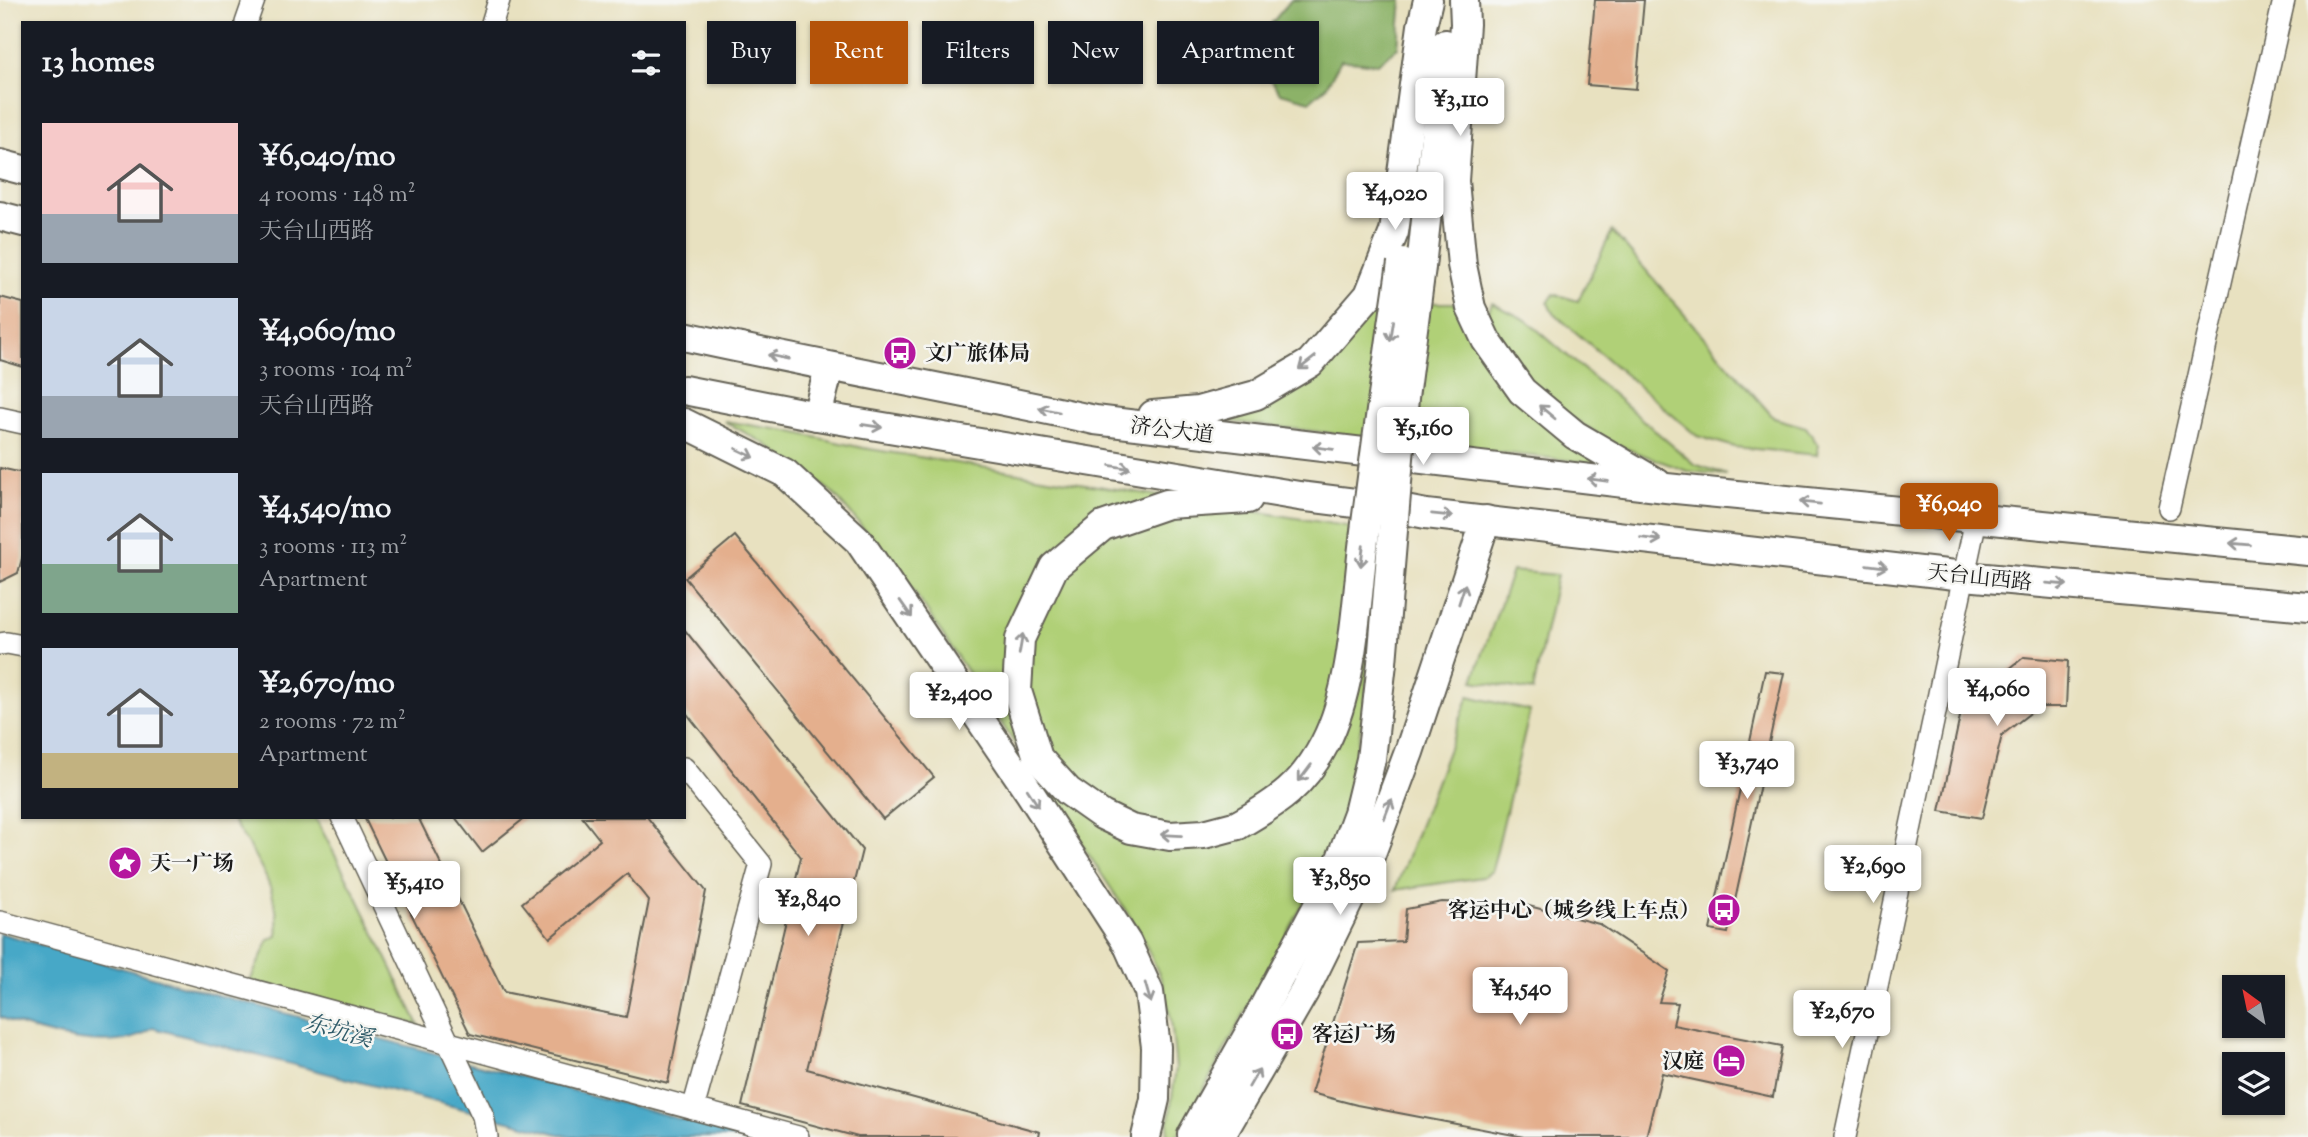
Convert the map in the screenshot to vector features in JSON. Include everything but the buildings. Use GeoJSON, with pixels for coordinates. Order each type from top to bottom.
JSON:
{"type":"FeatureCollection","features":[{"type":"Feature","properties":{"kind":"main road"},"geometry":{"type":"LineString","coordinates":[[1199,1136],[1336,872],[1358,813],[1371,760],[1382,663],[1404,398],[1402,266],[1394,232],[1422,26],[1428,0]]}},
{"type":"Feature","properties":{"kind":"main road"},"geometry":{"type":"LineString","coordinates":[[1095,421],[1198,411],[1256,395],[1310,363],[1369,295],[1402,266],[1417,193],[1437,23],[1437,0]]}},
{"type":"Feature","properties":{"kind":"main road"},"geometry":{"type":"LineString","coordinates":[[1299,496],[1167,504],[1103,526],[1054,568],[1020,639],[1017,691],[1038,758],[1068,791],[1102,814],[1131,829],[1170,836],[1204,834],[1238,824],[1277,803],[1304,777],[1325,743],[1341,702],[1352,642],[1381,398],[1402,266],[1453,0]]}},
{"type":"Feature","properties":{"kind":"main road"},"geometry":{"type":"LineString","coordinates":[[1464,0],[1465,24],[1454,181],[1467,288],[1486,340],[1522,391],[1575,435],[1665,488],[2308,551]]}},
{"type":"Feature","properties":{"kind":"main road"},"geometry":{"type":"LineString","coordinates":[[0,164],[21,169]]}},
{"type":"Feature","properties":{"kind":"main road"},"geometry":{"type":"LineString","coordinates":[[0,216],[21,221]]}},
{"type":"Feature","properties":{"kind":"main road","name":"济公大道"},"geometry":{"type":"LineString","coordinates":[[686,336],[1095,421],[1665,488]]}},
{"type":"Feature","properties":{"kind":"main road"},"geometry":{"type":"LineString","coordinates":[[817,416],[829,368]]}},
{"type":"Feature","properties":{"kind":"main road","name":"济公大道"},"geometry":{"type":"LineString","coordinates":[[686,390],[817,416],[1299,496],[1486,520]]}},
{"type":"Feature","properties":{"kind":"main road"},"geometry":{"type":"LineString","coordinates":[[686,424],[785,473],[859,541],[1010,762],[1127,943],[1149,992],[1156,1047],[1155,1099],[1146,1137]]}},
{"type":"Feature","properties":{"kind":"main road"},"geometry":{"type":"LineString","coordinates":[[1199,1136],[1304,992],[1367,864],[1409,752],[1486,520]]}},
{"type":"Feature","properties":{"kind":"main road","name":"天台山西路"},"geometry":{"type":"LineString","coordinates":[[1486,520],[1964,576],[2308,607]]}},
{"type":"Feature","properties":{"kind":"street"},"geometry":{"type":"LineString","coordinates":[[247,21],[254,0]]}},
{"type":"Feature","properties":{"kind":"street"},"geometry":{"type":"LineString","coordinates":[[493,21],[499,0]]}},
{"type":"Feature","properties":{"kind":"street"},"geometry":{"type":"LineString","coordinates":[[2169,508],[2284,0]]}},
{"type":"Feature","properties":{"kind":"street"},"geometry":{"type":"LineString","coordinates":[[0,418],[21,423]]}},
{"type":"Feature","properties":{"kind":"street"},"geometry":{"type":"LineString","coordinates":[[1845,1137],[1976,519]]}},
{"type":"Feature","properties":{"kind":"street"},"geometry":{"type":"LineString","coordinates":[[0,644],[21,646]]}},
{"type":"Feature","properties":{"kind":"street"},"geometry":{"type":"LineString","coordinates":[[686,770],[761,864],[693,1109]]}},
{"type":"Feature","properties":{"kind":"street"},"geometry":{"type":"LineString","coordinates":[[343,819],[485,1126]]}},
{"type":"Feature","properties":{"kind":"street"},"geometry":{"type":"LineString","coordinates":[[0,922],[798,1137]]}},
{"type":"Feature","properties":{"kind":"green space"},"geometry":{"type":"Polygon","coordinates":[[[1291,0],[1402,0],[1398,47],[1377,64],[1341,60],[1326,87],[1310,101],[1280,93],[1274,84],[1319,84],[1319,21],[1273,21],[1291,0]]]}},
{"type":"Feature","properties":{"kind":"green space"},"geometry":{"type":"Polygon","coordinates":[[[1612,231],[1774,418],[1806,427],[1818,445],[1817,455],[1735,447],[1697,436],[1552,312],[1548,303],[1554,294],[1578,301],[1612,231]]]}},
{"type":"Feature","properties":{"kind":"green space"},"geometry":{"type":"Polygon","coordinates":[[[1377,303],[1454,303],[1500,379],[1600,464],[1216,420],[1305,378],[1346,344],[1377,303]]]}},
{"type":"Feature","properties":{"kind":"green space"},"geometry":{"type":"Polygon","coordinates":[[[1492,303],[1526,320],[1694,464],[1727,475],[1687,471],[1616,445],[1543,400],[1502,351],[1487,315],[1492,303]]]}},
{"type":"Feature","properties":{"kind":"green space"},"geometry":{"type":"Polygon","coordinates":[[[724,421],[788,431],[863,448],[1377,531],[1365,704],[1351,782],[1332,850],[1176,1137],[1167,1135],[1176,1068],[1171,1020],[1162,981],[1140,932],[901,572],[832,492],[764,443],[724,421]]]}},
{"type":"Feature","properties":{"kind":"green space"},"geometry":{"type":"Polygon","coordinates":[[[1512,571],[1557,575],[1533,691],[1473,681],[1512,571]]]}},
{"type":"Feature","properties":{"kind":"green space"},"geometry":{"type":"Polygon","coordinates":[[[1469,696],[1530,711],[1492,871],[1483,877],[1395,890],[1469,696]]]}},
{"type":"Feature","properties":{"kind":"green space"},"geometry":{"type":"Polygon","coordinates":[[[231,819],[316,819],[419,1025],[250,981],[269,939],[277,936],[277,920],[270,888],[248,844],[231,819]]]}},
{"type":"Feature","properties":{"kind":"water","name":"东坑溪"},"geometry":{"type":"Polygon","coordinates":[[[0,933],[184,986],[747,1137],[570,1137],[153,1028],[137,1037],[119,1041],[98,1042],[56,1036],[0,1017],[0,933]]]}},
{"type":"Feature","properties":{"kind":"place","name":"文广旅体局"},"geometry":{"type":"Point","coordinates":[900,353]}},
{"type":"Feature","properties":{"kind":"place","name":"天一广场"},"geometry":{"type":"Point","coordinates":[125,863]}},
{"type":"Feature","properties":{"kind":"place","name":"客运中心（城乡线上车点）"},"geometry":{"type":"Point","coordinates":[1724,910]}},
{"type":"Feature","properties":{"kind":"place","name":"客运广场"},"geometry":{"type":"Point","coordinates":[1287,1034]}},
{"type":"Feature","properties":{"kind":"place","name":"汉庭"},"geometry":{"type":"Point","coordinates":[1729,1061]}}]}
